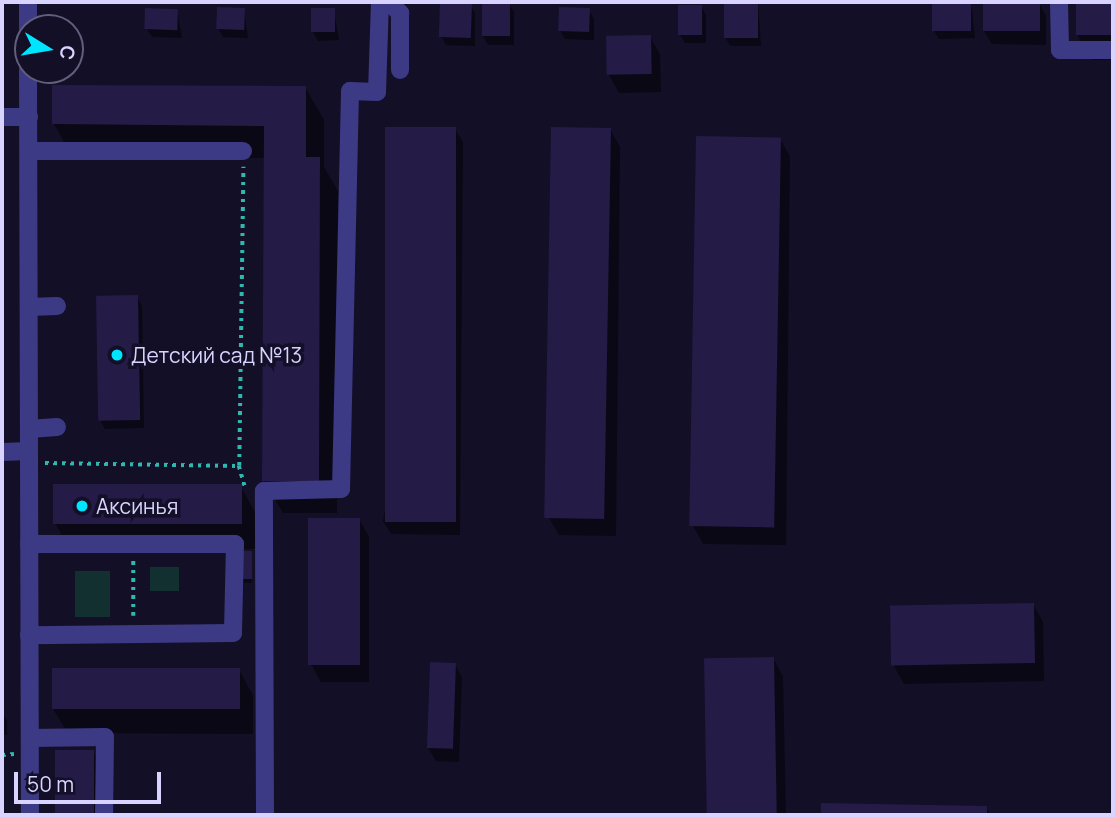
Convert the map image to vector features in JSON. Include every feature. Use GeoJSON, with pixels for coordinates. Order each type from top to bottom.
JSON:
{"type":"FeatureCollection","features":[{"type":"Feature","properties":{"kind":"street"},"geometry":{"type":"LineString","coordinates":[[265,815],[264,491],[341,489],[350,91],[376,92],[380,2]]}},
{"type":"Feature","properties":{"kind":"street"},"geometry":{"type":"LineString","coordinates":[[389,2],[400,13],[400,70]]}},
{"type":"Feature","properties":{"kind":"street"},"geometry":{"type":"LineString","coordinates":[[1059,2],[1059,50],[1113,50]]}},
{"type":"Feature","properties":{"kind":"street"},"geometry":{"type":"LineString","coordinates":[[29,84],[30,815]]}},
{"type":"Feature","properties":{"kind":"street"},"geometry":{"type":"LineString","coordinates":[[2,117],[29,117]]}},
{"type":"Feature","properties":{"kind":"street"},"geometry":{"type":"LineString","coordinates":[[29,151],[243,151]]}},
{"type":"Feature","properties":{"kind":"street"},"geometry":{"type":"LineString","coordinates":[[29,307],[57,306]]}},
{"type":"Feature","properties":{"kind":"street"},"geometry":{"type":"LineString","coordinates":[[29,429],[57,428]]}},
{"type":"Feature","properties":{"kind":"street"},"geometry":{"type":"LineString","coordinates":[[2,452],[29,457]]}},
{"type":"Feature","properties":{"kind":"street"},"geometry":{"type":"LineString","coordinates":[[29,544],[234,544],[233,633],[29,635]]}},
{"type":"Feature","properties":{"kind":"street"},"geometry":{"type":"LineString","coordinates":[[30,738],[105,737],[104,815]]}},
{"type":"Feature","properties":{"kind":"path"},"geometry":{"type":"LineString","coordinates":[[243,151],[239,466],[245,485]]}},
{"type":"Feature","properties":{"kind":"path"},"geometry":{"type":"LineString","coordinates":[[29,457],[239,466]]}},
{"type":"Feature","properties":{"kind":"path"},"geometry":{"type":"LineString","coordinates":[[133,632],[134,544]]}},
{"type":"Feature","properties":{"kind":"green space"},"geometry":{"type":"Polygon","coordinates":[[[150,567],[179,567],[179,591],[150,591],[150,567]]]}},
{"type":"Feature","properties":{"kind":"green space"},"geometry":{"type":"Polygon","coordinates":[[[75,571],[110,571],[110,617],[75,617],[75,571]]]}},
{"type":"Feature","properties":{"kind":"building"},"geometry":{"type":"Polygon","coordinates":[[[440,2],[472,3],[471,38],[439,37],[440,2]]]}},
{"type":"Feature","properties":{"kind":"building"},"geometry":{"type":"Polygon","coordinates":[[[482,2],[510,2],[510,36],[482,36],[482,2]]]}},
{"type":"Feature","properties":{"kind":"building"},"geometry":{"type":"Polygon","coordinates":[[[724,2],[758,2],[758,38],[724,38],[724,2]]]}},
{"type":"Feature","properties":{"kind":"building"},"geometry":{"type":"Polygon","coordinates":[[[932,2],[971,2],[971,31],[932,31],[932,2]]]}},
{"type":"Feature","properties":{"kind":"building"},"geometry":{"type":"Polygon","coordinates":[[[983,2],[1040,2],[1040,31],[983,31],[983,2]]]}},
{"type":"Feature","properties":{"kind":"building"},"geometry":{"type":"Polygon","coordinates":[[[1076,2],[1113,2],[1113,35],[1076,35],[1076,2]]]}},
{"type":"Feature","properties":{"kind":"building"},"geometry":{"type":"Polygon","coordinates":[[[678,5],[702,5],[702,35],[678,35],[678,5]]]}},
{"type":"Feature","properties":{"kind":"building"},"geometry":{"type":"Polygon","coordinates":[[[217,7],[245,8],[244,30],[216,29],[217,7]]]}},
{"type":"Feature","properties":{"kind":"building"},"geometry":{"type":"Polygon","coordinates":[[[559,7],[590,8],[589,32],[558,31],[559,7]]]}},
{"type":"Feature","properties":{"kind":"building"},"geometry":{"type":"Polygon","coordinates":[[[145,8],[178,9],[177,30],[144,29],[145,8]]]}},
{"type":"Feature","properties":{"kind":"building"},"geometry":{"type":"Polygon","coordinates":[[[311,8],[335,8],[335,32],[311,32],[311,8]]]}},
{"type":"Feature","properties":{"kind":"building"},"geometry":{"type":"Polygon","coordinates":[[[651,35],[652,74],[607,75],[606,36],[651,35]]]}},
{"type":"Feature","properties":{"kind":"building"},"geometry":{"type":"Polygon","coordinates":[[[52,85],[306,86],[306,157],[320,157],[319,481],[262,481],[264,126],[52,124],[52,85]]]}},
{"type":"Feature","properties":{"kind":"building"},"geometry":{"type":"Polygon","coordinates":[[[385,127],[456,127],[456,522],[385,522],[385,127]]]}},
{"type":"Feature","properties":{"kind":"building"},"geometry":{"type":"Polygon","coordinates":[[[551,127],[611,128],[604,519],[544,518],[551,127]]]}},
{"type":"Feature","properties":{"kind":"building"},"geometry":{"type":"Polygon","coordinates":[[[696,136],[781,137],[774,527],[689,526],[696,136]]]}},
{"type":"Feature","properties":{"kind":"building"},"geometry":{"type":"Polygon","coordinates":[[[138,295],[140,420],[98,421],[96,296],[138,295]]]}},
{"type":"Feature","properties":{"kind":"building"},"geometry":{"type":"Polygon","coordinates":[[[53,484],[242,484],[242,524],[53,524],[53,484]]]}},
{"type":"Feature","properties":{"kind":"building"},"geometry":{"type":"Polygon","coordinates":[[[308,518],[360,518],[360,665],[308,665],[308,518]]]}},
{"type":"Feature","properties":{"kind":"building"},"geometry":{"type":"Polygon","coordinates":[[[236,551],[252,551],[252,579],[236,579],[236,551]]]}},
{"type":"Feature","properties":{"kind":"building"},"geometry":{"type":"Polygon","coordinates":[[[1034,603],[1035,663],[891,666],[890,606],[1034,603]]]}},
{"type":"Feature","properties":{"kind":"building"},"geometry":{"type":"Polygon","coordinates":[[[774,657],[777,814],[707,815],[704,658],[774,657]]]}},
{"type":"Feature","properties":{"kind":"building"},"geometry":{"type":"Polygon","coordinates":[[[430,662],[456,663],[453,749],[427,748],[430,662]]]}},
{"type":"Feature","properties":{"kind":"building"},"geometry":{"type":"Polygon","coordinates":[[[52,668],[240,668],[240,709],[52,709],[52,668]]]}},
{"type":"Feature","properties":{"kind":"building"},"geometry":{"type":"Polygon","coordinates":[[[55,750],[94,750],[94,815],[55,815],[55,750]]]}},
{"type":"Feature","properties":{"kind":"building"},"geometry":{"type":"Polygon","coordinates":[[[821,803],[987,806],[987,815],[821,815],[821,803]]]}},
{"type":"Feature","properties":{"kind":"place","name":"Детский сад №13"},"geometry":{"type":"Point","coordinates":[117,355]}},
{"type":"Feature","properties":{"kind":"place","name":"Аксинья"},"geometry":{"type":"Point","coordinates":[82,506]}}]}
